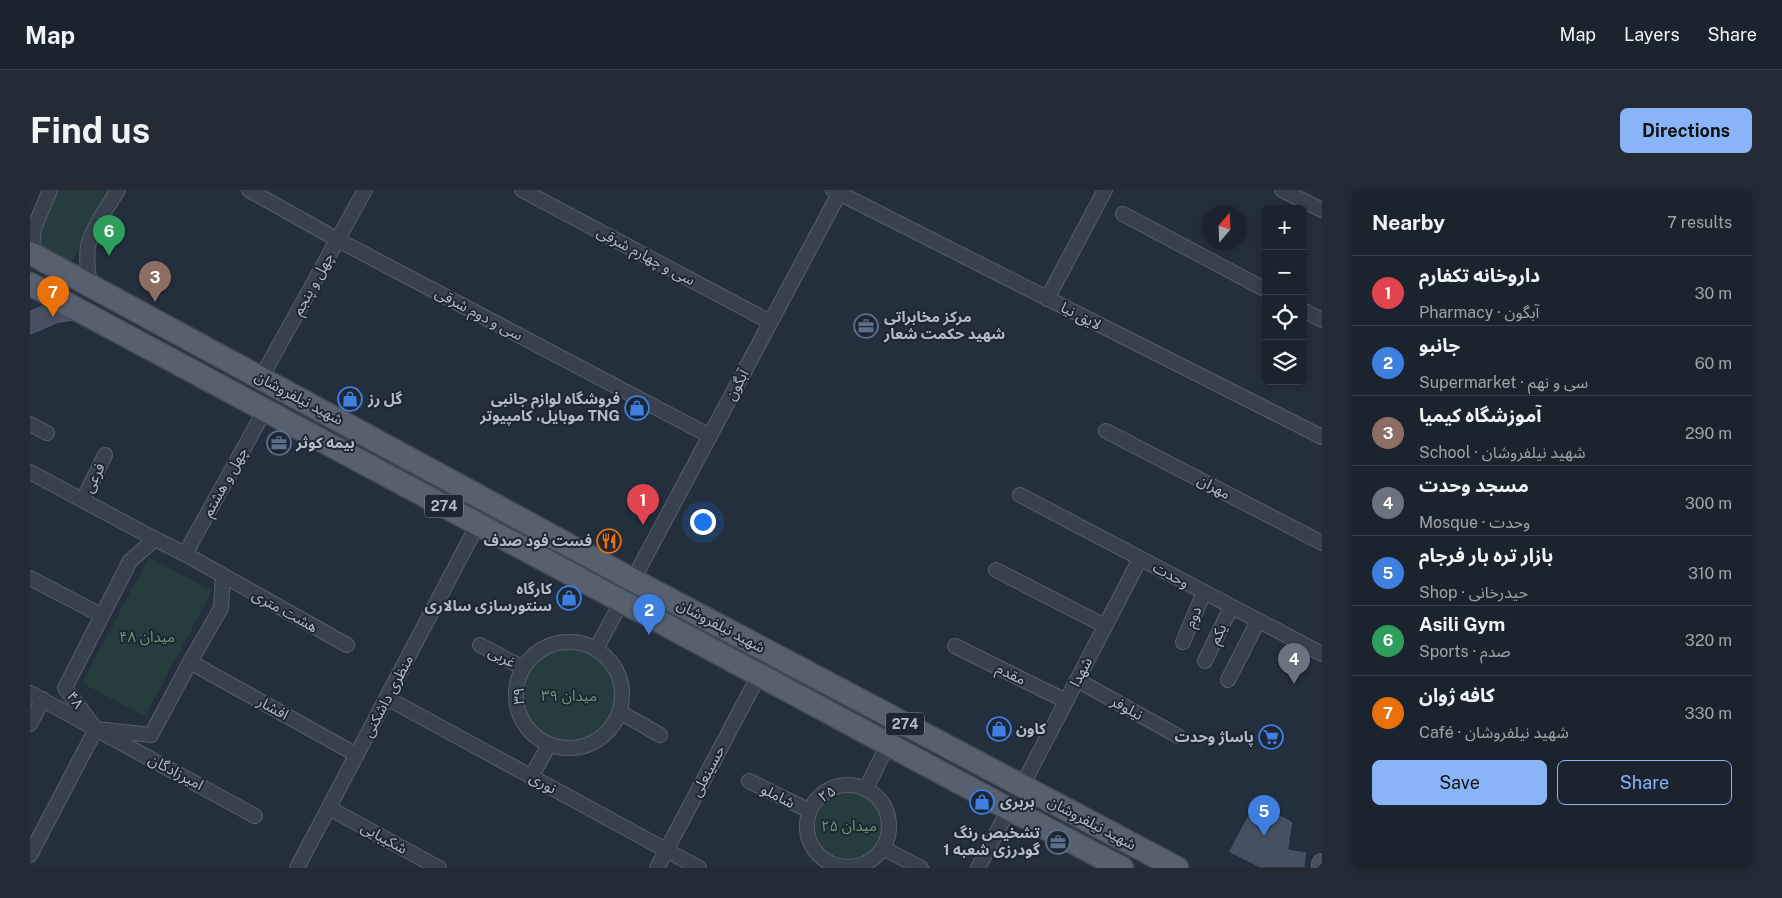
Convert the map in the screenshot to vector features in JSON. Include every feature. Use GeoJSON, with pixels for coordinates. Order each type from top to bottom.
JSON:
{"type":"FeatureCollection","features":[{"type":"Feature","properties":{"kind":"main road","name":"شهید نیلفروشان"},"geometry":{"type":"LineString","coordinates":[[31,245],[55,267],[633,580],[1176,868]]}},
{"type":"Feature","properties":{"kind":"main road"},"geometry":{"type":"LineString","coordinates":[[30,313],[36,288],[55,267]]}},
{"type":"Feature","properties":{"kind":"main road","name":"شهید نیلفروشان"},"geometry":{"type":"LineString","coordinates":[[36,288],[622,601]]}},
{"type":"Feature","properties":{"kind":"main road"},"geometry":{"type":"LineString","coordinates":[[30,323],[54,312],[75,309]]}},
{"type":"Feature","properties":{"kind":"main road"},"geometry":{"type":"LineString","coordinates":[[622,601],[633,580]]}},
{"type":"Feature","properties":{"kind":"main road","name":"274"},"geometry":{"type":"LineString","coordinates":[[622,601],[1122,868]]}},
{"type":"Feature","properties":{"kind":"main road"},"geometry":{"type":"LineString","coordinates":[[1009,809],[1022,786]]}},
{"type":"Feature","properties":{"kind":"street"},"geometry":{"type":"LineString","coordinates":[[31,245],[50,190]]}},
{"type":"Feature","properties":{"kind":"street"},"geometry":{"type":"LineString","coordinates":[[90,285],[88,245],[118,190]]}},
{"type":"Feature","properties":{"kind":"street","name":"سی و دوم شرقی"},"geometry":{"type":"LineString","coordinates":[[249,190],[338,240],[710,436]]}},
{"type":"Feature","properties":{"kind":"street","name":"چهل و پنجم"},"geometry":{"type":"LineString","coordinates":[[261,378],[365,190]]}},
{"type":"Feature","properties":{"kind":"street","name":"سی و چهارم شرقی"},"geometry":{"type":"LineString","coordinates":[[522,190],[770,322]]}},
{"type":"Feature","properties":{"kind":"street"},"geometry":{"type":"LineString","coordinates":[[1048,299],[1105,190]]}},
{"type":"Feature","properties":{"kind":"street"},"geometry":{"type":"LineString","coordinates":[[1282,190],[1322,210]]}},
{"type":"Feature","properties":{"kind":"street","name":"آبگون"},"geometry":{"type":"LineString","coordinates":[[633,580],[838,191]]}},
{"type":"Feature","properties":{"kind":"street","name":"لایق نیا"},"geometry":{"type":"LineString","coordinates":[[838,191],[1322,437]]}},
{"type":"Feature","properties":{"kind":"street"},"geometry":{"type":"LineString","coordinates":[[1123,214],[1262,288]]}},
{"type":"Feature","properties":{"kind":"street"},"geometry":{"type":"LineString","coordinates":[[1307,312],[1322,320]]}},
{"type":"Feature","properties":{"kind":"street","name":"چهل و هشتم"},"geometry":{"type":"LineString","coordinates":[[185,554],[265,410]]}},
{"type":"Feature","properties":{"kind":"street"},"geometry":{"type":"LineString","coordinates":[[30,424],[47,433]]}},
{"type":"Feature","properties":{"kind":"street","name":"مهران"},"geometry":{"type":"LineString","coordinates":[[1106,431],[1322,544]]}},
{"type":"Feature","properties":{"kind":"street","name":"فرعی"},"geometry":{"type":"LineString","coordinates":[[83,500],[105,455]]}},
{"type":"Feature","properties":{"kind":"street"},"geometry":{"type":"LineString","coordinates":[[30,472],[223,576],[221,608],[151,735],[96,729],[30,855]]}},
{"type":"Feature","properties":{"kind":"street","name":"وحدت"},"geometry":{"type":"LineString","coordinates":[[1020,495],[1322,654]]}},
{"type":"Feature","properties":{"kind":"street","name":"منظری داشکنی"},"geometry":{"type":"LineString","coordinates":[[297,868],[478,524]]}},
{"type":"Feature","properties":{"kind":"street","name":"۴۸"},"geometry":{"type":"LineString","coordinates":[[96,729],[65,688],[130,561],[155,539]]}},
{"type":"Feature","properties":{"kind":"street","name":"شهدا"},"geometry":{"type":"LineString","coordinates":[[1022,786],[1140,559]]}},
{"type":"Feature","properties":{"kind":"street"},"geometry":{"type":"LineString","coordinates":[[996,570],[1105,626]]}},
{"type":"Feature","properties":{"kind":"street","name":"هشت متری"},"geometry":{"type":"LineString","coordinates":[[223,576],[347,645]]}},
{"type":"Feature","properties":{"kind":"street"},"geometry":{"type":"LineString","coordinates":[[30,578],[101,615]]}},
{"type":"Feature","properties":{"kind":"street","name":"دوم"},"geometry":{"type":"LineString","coordinates":[[1183,642],[1204,592]]}},
{"type":"Feature","properties":{"kind":"street"},"geometry":{"type":"LineString","coordinates":[[531,777],[549,745],[570,748],[586,745],[601,737],[612,726],[620,712],[622,694],[619,676],[610,661],[596,649],[622,601]]}},
{"type":"Feature","properties":{"kind":"street","name":"یکم"},"geometry":{"type":"LineString","coordinates":[[1205,661],[1231,606]]}},
{"type":"Feature","properties":{"kind":"street"},"geometry":{"type":"LineString","coordinates":[[1228,680],[1258,621]]}},
{"type":"Feature","properties":{"kind":"street","name":"۳۹"},"geometry":{"type":"LineString","coordinates":[[549,745],[528,728],[520,714],[516,699],[518,683],[523,668],[534,656],[556,644],[564,642],[580,643],[596,649]]}},
{"type":"Feature","properties":{"kind":"street","name":"غربی"},"geometry":{"type":"LineString","coordinates":[[480,645],[523,668]]}},
{"type":"Feature","properties":{"kind":"street","name":"مقدم"},"geometry":{"type":"LineString","coordinates":[[955,646],[1066,701]]}},
{"type":"Feature","properties":{"kind":"street","name":"افشار"},"geometry":{"type":"LineString","coordinates":[[190,662],[357,755]]}},
{"type":"Feature","properties":{"kind":"street","name":"حسینعلی"},"geometry":{"type":"LineString","coordinates":[[657,868],[759,675]]}},
{"type":"Feature","properties":{"kind":"street","name":"نیلوفر"},"geometry":{"type":"LineString","coordinates":[[1077,680],[1178,736]]}},
{"type":"Feature","properties":{"kind":"street","name":"امیرزادگان"},"geometry":{"type":"LineString","coordinates":[[30,692],[256,816]]}},
{"type":"Feature","properties":{"kind":"street","name":"نوری"},"geometry":{"type":"LineString","coordinates":[[387,698],[698,868]]}},
{"type":"Feature","properties":{"kind":"street"},"geometry":{"type":"LineString","coordinates":[[30,724],[43,699]]}},
{"type":"Feature","properties":{"kind":"street"},"geometry":{"type":"LineString","coordinates":[[620,712],[660,736]]}},
{"type":"Feature","properties":{"kind":"street"},"geometry":{"type":"LineString","coordinates":[[888,744],[866,789],[878,798],[886,809],[889,822],[888,836],[883,848],[921,868]]}},
{"type":"Feature","properties":{"kind":"street","name":"شاملو"},"geometry":{"type":"LineString","coordinates":[[749,781],[808,810]]}},
{"type":"Feature","properties":{"kind":"street","name":"۲۵"},"geometry":{"type":"LineString","coordinates":[[866,789],[856,785],[844,784],[821,794],[808,810],[806,828],[809,841],[825,865],[851,867],[864,864],[874,858],[883,848]]}},
{"type":"Feature","properties":{"kind":"street","name":"شکیبایی"},"geometry":{"type":"LineString","coordinates":[[329,808],[439,868]]}},
{"type":"Feature","properties":{"kind":"street"},"geometry":{"type":"LineString","coordinates":[[978,868],[1009,809]]}},
{"type":"Feature","properties":{"kind":"green space"},"geometry":{"type":"Polygon","coordinates":[[[56,190],[110,190],[70,265],[55,260],[34,241],[56,190]]]}},
{"type":"Feature","properties":{"kind":"green space","name":"میدان ۴۸"},"geometry":{"type":"Polygon","coordinates":[[[149,557],[212,591],[145,716],[82,683],[149,557]]]}},
{"type":"Feature","properties":{"kind":"green space","name":"میدان ۳۹"},"geometry":{"type":"Polygon","coordinates":[[[548,647],[596,649],[622,694],[601,737],[570,748],[537,735],[520,714],[523,668],[548,647]]]}},
{"type":"Feature","properties":{"kind":"green space","name":"میدان ۲۵"},"geometry":{"type":"Polygon","coordinates":[[[843,793],[855,793],[873,802],[880,813],[882,826],[880,839],[873,850],[862,857],[843,859],[830,854],[821,845],[816,832],[816,820],[821,807],[830,798],[843,793]]]}},
{"type":"Feature","properties":{"kind":"building"},"geometry":{"type":"Polygon","coordinates":[[[1257,798],[1275,807],[1273,811],[1293,822],[1289,849],[1307,852],[1305,868],[1260,868],[1228,852],[1257,798]]]}},
{"type":"Feature","properties":{"kind":"place","name":"Asili Gym"},"geometry":{"type":"Point","coordinates":[109,256]}},
{"type":"Feature","properties":{"kind":"place","name":"آموزشگاه کیمیا"},"geometry":{"type":"Point","coordinates":[155,302]}},
{"type":"Feature","properties":{"kind":"place","name":"کافه ژوان"},"geometry":{"type":"Point","coordinates":[53,317]}},
{"type":"Feature","properties":{"kind":"place","name":"مرکز مخابراتی شهید حکمت شعار"},"geometry":{"type":"Point","coordinates":[866,326]}},
{"type":"Feature","properties":{"kind":"place","name":"گل رز"},"geometry":{"type":"Point","coordinates":[350,399]}},
{"type":"Feature","properties":{"kind":"place","name":"فروشگاه لوازم جانبی موبایل، کامپيوتر TNG"},"geometry":{"type":"Point","coordinates":[637,408]}},
{"type":"Feature","properties":{"kind":"place","name":"بیمه کوثر"},"geometry":{"type":"Point","coordinates":[279,443]}},
{"type":"Feature","properties":{"kind":"place","name":"داروخانه تکفارم"},"geometry":{"type":"Point","coordinates":[643,525]}},
{"type":"Feature","properties":{"kind":"place","name":"فست فود صدف"},"geometry":{"type":"Point","coordinates":[609,541]}},
{"type":"Feature","properties":{"kind":"place","name":"کارگاه سنتورسازی سالاری"},"geometry":{"type":"Point","coordinates":[569,598]}},
{"type":"Feature","properties":{"kind":"place","name":"جانبو"},"geometry":{"type":"Point","coordinates":[649,635]}},
{"type":"Feature","properties":{"kind":"place","name":"مسجد وحدت"},"geometry":{"type":"Point","coordinates":[1294,684]}},
{"type":"Feature","properties":{"kind":"place","name":"کاون"},"geometry":{"type":"Point","coordinates":[999,729]}},
{"type":"Feature","properties":{"kind":"place","name":"پاساژ وحدت"},"geometry":{"type":"Point","coordinates":[1271,737]}},
{"type":"Feature","properties":{"kind":"place","name":"بربری"},"geometry":{"type":"Point","coordinates":[982,802]}},
{"type":"Feature","properties":{"kind":"place","name":"بازار تره بار فرجام"},"geometry":{"type":"Point","coordinates":[1264,836]}},
{"type":"Feature","properties":{"kind":"place","name":"تشخیص رنگ گودرزی شعبه 1"},"geometry":{"type":"Point","coordinates":[1058,842]}}]}
